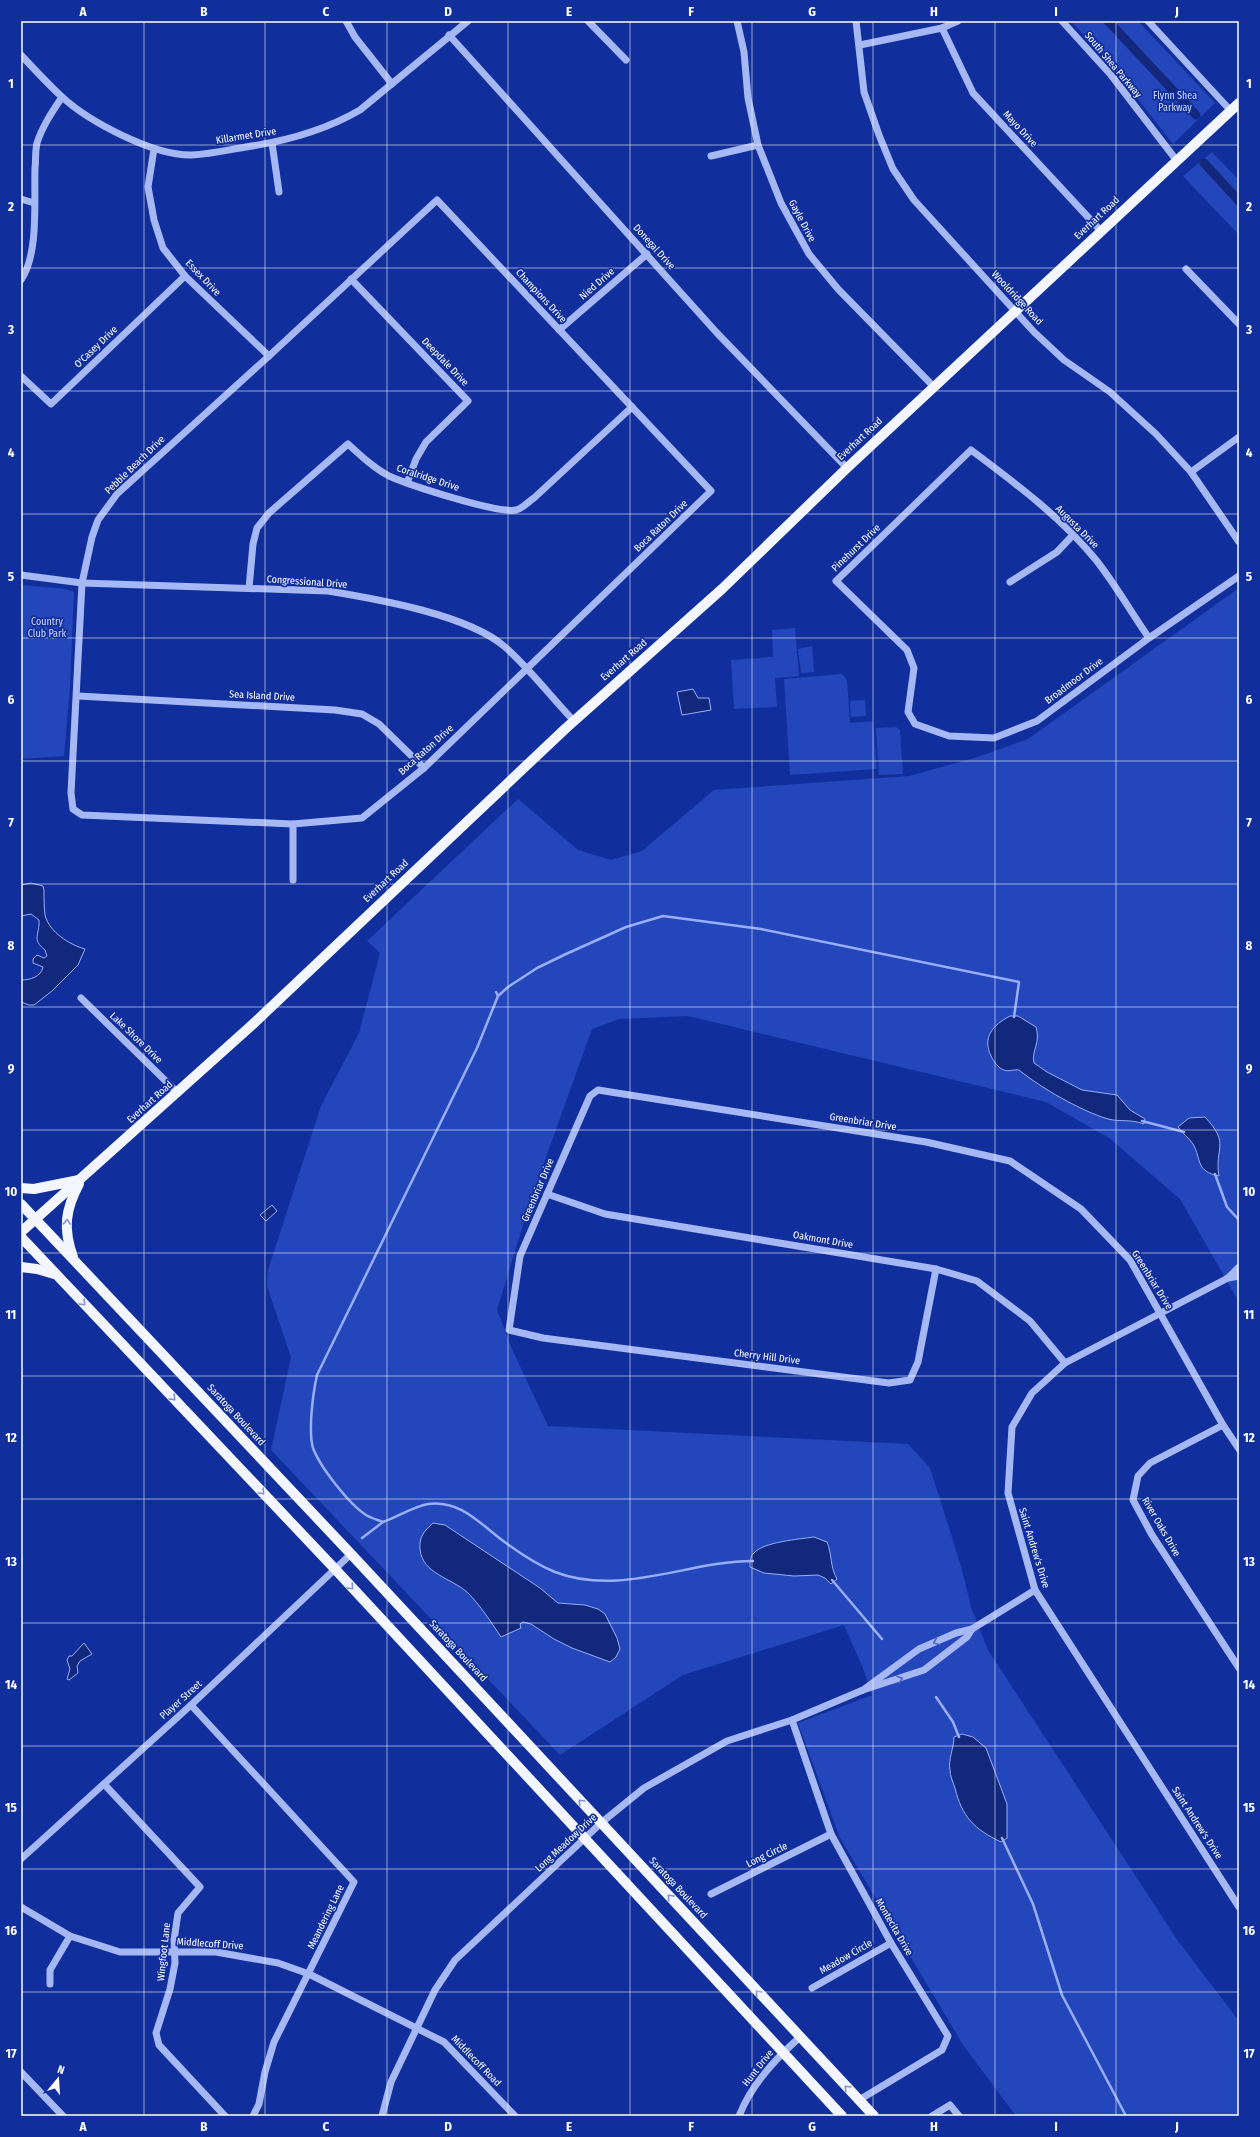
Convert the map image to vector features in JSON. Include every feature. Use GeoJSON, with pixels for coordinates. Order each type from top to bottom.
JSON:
{"type":"FeatureCollection","features":[{"type":"Feature","properties":{"kind":"main road","name":"Everhart Road"},"geometry":{"type":"LineString","coordinates":[[21,1232],[178,1093],[574,721],[722,589],[847,468],[1100,230],[1239,103]]}},
{"type":"Feature","properties":{"kind":"main road"},"geometry":{"type":"LineString","coordinates":[[21,1188],[34,1189],[81,1179]]}},
{"type":"Feature","properties":{"kind":"main road"},"geometry":{"type":"LineString","coordinates":[[74,1260],[67,1241],[66,1221],[69,1203],[81,1179]]}},
{"type":"Feature","properties":{"kind":"main road","name":"Saratoga Boulevard"},"geometry":{"type":"LineString","coordinates":[[21,1204],[351,1554],[799,2038],[874,2116]]}},
{"type":"Feature","properties":{"kind":"main road"},"geometry":{"type":"LineString","coordinates":[[21,1237],[335,1569],[584,1840],[842,2116]]}},
{"type":"Feature","properties":{"kind":"main road"},"geometry":{"type":"LineString","coordinates":[[21,1267],[37,1269],[56,1275]]}},
{"type":"Feature","properties":{"kind":"street"},"geometry":{"type":"LineString","coordinates":[[346,21],[355,37],[392,84]]}},
{"type":"Feature","properties":{"kind":"street","name":"Killarmet Drive"},"geometry":{"type":"LineString","coordinates":[[21,55],[62,97],[89,117],[122,135],[154,149],[191,155],[272,143],[313,133],[341,121],[360,110],[449,35],[468,21]]}},
{"type":"Feature","properties":{"kind":"street"},"geometry":{"type":"LineString","coordinates":[[588,21],[626,60]]}},
{"type":"Feature","properties":{"kind":"street","name":"Gayle Drive"},"geometry":{"type":"LineString","coordinates":[[737,21],[744,52],[748,98],[758,145],[781,203],[809,254],[838,288],[934,387]]}},
{"type":"Feature","properties":{"kind":"street","name":"Wooldridge Road"},"geometry":{"type":"LineString","coordinates":[[856,21],[860,45],[864,92],[879,135],[894,169],[914,200],[1015,311],[1064,360],[1110,392],[1156,434],[1191,472],[1239,542]]}},
{"type":"Feature","properties":{"kind":"street"},"geometry":{"type":"LineString","coordinates":[[860,45],[942,28],[958,21]]}},
{"type":"Feature","properties":{"kind":"street","name":"South Shea Parkway"},"geometry":{"type":"LineString","coordinates":[[1062,21],[1111,75],[1177,161]]}},
{"type":"Feature","properties":{"kind":"street"},"geometry":{"type":"LineString","coordinates":[[1148,21],[1231,111]]}},
{"type":"Feature","properties":{"kind":"street","name":"Mayo Drive"},"geometry":{"type":"LineString","coordinates":[[942,28],[973,93],[1100,230]]}},
{"type":"Feature","properties":{"kind":"street","name":"Donegal Drive"},"geometry":{"type":"LineString","coordinates":[[449,35],[718,333],[847,468]]}},
{"type":"Feature","properties":{"kind":"street"},"geometry":{"type":"LineString","coordinates":[[21,280],[32,256],[37,144],[48,118],[62,97]]}},
{"type":"Feature","properties":{"kind":"street"},"geometry":{"type":"LineString","coordinates":[[272,143],[279,192]]}},
{"type":"Feature","properties":{"kind":"street"},"geometry":{"type":"LineString","coordinates":[[711,156],[758,145]]}},
{"type":"Feature","properties":{"kind":"street","name":"Essex Drive"},"geometry":{"type":"LineString","coordinates":[[154,149],[148,187],[154,220],[164,248],[185,276],[269,356]]}},
{"type":"Feature","properties":{"kind":"street"},"geometry":{"type":"LineString","coordinates":[[21,199],[34,203]]}},
{"type":"Feature","properties":{"kind":"street","name":"Champions Drive"},"geometry":{"type":"LineString","coordinates":[[352,280],[437,200],[711,491]]}},
{"type":"Feature","properties":{"kind":"street","name":"Nied Drive"},"geometry":{"type":"LineString","coordinates":[[560,330],[647,254]]}},
{"type":"Feature","properties":{"kind":"street"},"geometry":{"type":"LineString","coordinates":[[1186,269],[1239,324]]}},
{"type":"Feature","properties":{"kind":"street","name":"O'Casey Drive"},"geometry":{"type":"LineString","coordinates":[[21,376],[51,404],[185,276]]}},
{"type":"Feature","properties":{"kind":"street","name":"Pebble Beach Drive"},"geometry":{"type":"LineString","coordinates":[[73,809],[71,793],[78,696],[82,583],[92,537],[98,520],[116,494],[352,280]]}},
{"type":"Feature","properties":{"kind":"street","name":"Deepdale Drive"},"geometry":{"type":"LineString","coordinates":[[352,280],[468,401],[426,442],[416,459],[407,483]]}},
{"type":"Feature","properties":{"kind":"street","name":"Coralridge Drive"},"geometry":{"type":"LineString","coordinates":[[249,588],[253,544],[257,528],[269,513],[348,444],[370,464],[389,476],[489,508],[517,510],[534,498],[632,407]]}},
{"type":"Feature","properties":{"kind":"street"},"geometry":{"type":"LineString","coordinates":[[1191,472],[1239,437]]}},
{"type":"Feature","properties":{"kind":"street","name":"Augusta Drive"},"geometry":{"type":"LineString","coordinates":[[971,450],[1025,491],[1073,535],[1096,560],[1149,638]]}},
{"type":"Feature","properties":{"kind":"street","name":"Pinehurst Drive"},"geometry":{"type":"LineString","coordinates":[[908,712],[914,668],[907,650],[836,581],[971,450]]}},
{"type":"Feature","properties":{"kind":"street","name":"Boca Raton Drive"},"geometry":{"type":"LineString","coordinates":[[73,809],[82,814],[294,824],[362,818],[424,768],[711,491]]}},
{"type":"Feature","properties":{"kind":"street"},"geometry":{"type":"LineString","coordinates":[[1010,582],[1019,574],[1057,552],[1073,535]]}},
{"type":"Feature","properties":{"kind":"street","name":"Congressional Drive"},"geometry":{"type":"LineString","coordinates":[[21,575],[82,583],[328,591],[368,598],[453,620],[481,631],[499,643],[526,669],[574,721]]}},
{"type":"Feature","properties":{"kind":"street","name":"Broadmoor Drive"},"geometry":{"type":"LineString","coordinates":[[908,712],[914,724],[949,736],[994,738],[1037,721],[1149,638],[1239,576]]}},
{"type":"Feature","properties":{"kind":"street","name":"Sea Island Drive"},"geometry":{"type":"LineString","coordinates":[[78,696],[335,710],[362,714],[379,724],[424,768]]}},
{"type":"Feature","properties":{"kind":"street"},"geometry":{"type":"LineString","coordinates":[[293,880],[294,824]]}},
{"type":"Feature","properties":{"kind":"street","name":"Lake Shore Drive"},"geometry":{"type":"LineString","coordinates":[[81,998],[178,1093]]}},
{"type":"Feature","properties":{"kind":"street","name":"Greenbriar Drive"},"geometry":{"type":"LineString","coordinates":[[509,1330],[520,1256],[590,1096],[598,1090],[926,1142],[1010,1161],[1081,1208],[1130,1260],[1162,1313],[1223,1425],[1239,1449]]}},
{"type":"Feature","properties":{"kind":"street","name":"Oakmont Drive"},"geometry":{"type":"LineString","coordinates":[[547,1194],[605,1214],[936,1269],[977,1281],[1030,1321],[1065,1363]]}},
{"type":"Feature","properties":{"kind":"street","name":"Saint Andrew's Drive"},"geometry":{"type":"LineString","coordinates":[[1239,1267],[1228,1278],[1065,1363],[1032,1393],[1012,1427],[1008,1493],[1035,1590],[1239,1907]]}},
{"type":"Feature","properties":{"kind":"street","name":"Cherry Hill Drive"},"geometry":{"type":"LineString","coordinates":[[509,1330],[544,1338],[889,1383],[910,1380],[918,1362],[936,1269]]}},
{"type":"Feature","properties":{"kind":"street","name":"Saint Andrew's Drive"},"geometry":{"type":"LineString","coordinates":[[1228,1278],[1239,1276]]}},
{"type":"Feature","properties":{"kind":"street","name":"River Oaks Drive"},"geometry":{"type":"LineString","coordinates":[[1223,1425],[1150,1464],[1138,1476],[1133,1500],[1152,1535],[1239,1668]]}},
{"type":"Feature","properties":{"kind":"street","name":"Player Street"},"geometry":{"type":"LineString","coordinates":[[21,1859],[191,1705],[351,1554]]}},
{"type":"Feature","properties":{"kind":"street","name":"Long Meadow Drive"},"geometry":{"type":"LineString","coordinates":[[863,1690],[919,1649],[956,1633],[972,1629],[1035,1590]]}},
{"type":"Feature","properties":{"kind":"street","name":"Long Meadow Drive"},"geometry":{"type":"LineString","coordinates":[[382,2116],[391,2082],[435,1990],[455,1960],[601,1823],[644,1788],[727,1741],[792,1720],[863,1690],[924,1670],[967,1637],[972,1629]]}},
{"type":"Feature","properties":{"kind":"street","name":"Meandering Lane"},"geometry":{"type":"LineString","coordinates":[[191,1705],[354,1882],[274,2042],[265,2072],[259,2104],[253,2116]]}},
{"type":"Feature","properties":{"kind":"street","name":"Montecita Drive"},"geometry":{"type":"LineString","coordinates":[[792,1720],[831,1834],[891,1943],[948,2036],[942,2050],[859,2100]]}},
{"type":"Feature","properties":{"kind":"street","name":"Wingfoot Lane"},"geometry":{"type":"LineString","coordinates":[[104,1784],[200,1887],[178,1913],[170,1989],[156,2033],[159,2045],[225,2116]]}},
{"type":"Feature","properties":{"kind":"street","name":"Long Circle"},"geometry":{"type":"LineString","coordinates":[[711,1894],[831,1834]]}},
{"type":"Feature","properties":{"kind":"street","name":"Middlecoff Drive"},"geometry":{"type":"LineString","coordinates":[[21,1907],[70,1936],[120,1952],[216,1952],[278,1963],[309,1974],[417,2028]]}},
{"type":"Feature","properties":{"kind":"street"},"geometry":{"type":"LineString","coordinates":[[50,1984],[50,1970],[70,1936]]}},
{"type":"Feature","properties":{"kind":"street","name":"Meadow Circle"},"geometry":{"type":"LineString","coordinates":[[812,1988],[891,1943]]}},
{"type":"Feature","properties":{"kind":"street","name":"Middlecoff Road"},"geometry":{"type":"LineString","coordinates":[[417,2028],[444,2042],[515,2116]]}},
{"type":"Feature","properties":{"kind":"street","name":"Hunt Drive"},"geometry":{"type":"LineString","coordinates":[[739,2116],[744,2104],[762,2077],[783,2052],[799,2038]]}},
{"type":"Feature","properties":{"kind":"street"},"geometry":{"type":"LineString","coordinates":[[21,2072],[63,2116]]}},
{"type":"Feature","properties":{"kind":"street"},"geometry":{"type":"LineString","coordinates":[[932,2116],[950,2105],[959,2116]]}},
{"type":"Feature","properties":{"kind":"green space","name":"Flynn Shea Parkway"},"geometry":{"type":"Polygon","coordinates":[[[1071,21],[1138,21],[1215,103],[1173,144],[1112,66],[1071,21]]]}},
{"type":"Feature","properties":{"kind":"green space"},"geometry":{"type":"Polygon","coordinates":[[[1212,152],[1239,180],[1239,235],[1183,176],[1212,152]]]}},
{"type":"Feature","properties":{"kind":"green space","name":"Country Club Park"},"geometry":{"type":"Polygon","coordinates":[[[21,585],[66,589],[74,592],[70,686],[64,756],[21,759],[21,585]]]}},
{"type":"Feature","properties":{"kind":"green space"},"geometry":{"type":"Polygon","coordinates":[[[1239,588],[1239,1302],[1180,1199],[1109,1138],[1046,1102],[688,1016],[619,1019],[592,1029],[531,1199],[497,1310],[512,1349],[548,1426],[908,1444],[930,1468],[961,1566],[971,1607],[988,1650],[1178,1941],[1239,2021],[1239,2116],[1016,2116],[963,2045],[840,1838],[798,1723],[872,1695],[863,1668],[844,1625],[683,1675],[560,1755],[271,1450],[291,1357],[267,1286],[268,1270],[321,1106],[359,1033],[380,953],[367,941],[518,799],[578,850],[611,860],[642,851],[714,790],[909,776],[978,757],[1028,739],[1239,588]]]}},
{"type":"Feature","properties":{"kind":"green space"},"geometry":{"type":"Polygon","coordinates":[[[795,628],[799,676],[775,678],[777,707],[734,709],[731,660],[773,657],[772,630],[795,628]]]}},
{"type":"Feature","properties":{"kind":"green space"},"geometry":{"type":"Polygon","coordinates":[[[812,646],[814,672],[801,673],[798,649],[812,646]]]}},
{"type":"Feature","properties":{"kind":"green space"},"geometry":{"type":"Polygon","coordinates":[[[842,674],[847,680],[850,723],[873,721],[877,769],[790,775],[784,679],[842,674]]]}},
{"type":"Feature","properties":{"kind":"green space"},"geometry":{"type":"Polygon","coordinates":[[[865,700],[866,716],[851,717],[850,701],[865,700]]]}},
{"type":"Feature","properties":{"kind":"green space"},"geometry":{"type":"Polygon","coordinates":[[[896,727],[900,730],[903,774],[879,775],[876,728],[896,727]]]}},
{"type":"Feature","properties":{"kind":"shaded area"},"geometry":{"type":"Polygon","coordinates":[[[693,689],[698,698],[709,698],[711,710],[682,715],[677,692],[693,689]]]}},
{"type":"Feature","properties":{"kind":"shaded area"},"geometry":{"type":"Polygon","coordinates":[[[31,883],[43,886],[45,915],[47,921],[55,932],[67,941],[85,949],[78,965],[52,991],[34,1005],[21,1002],[21,980],[31,979],[38,976],[43,967],[33,963],[33,959],[37,955],[44,958],[47,956],[45,950],[37,940],[39,920],[31,914],[21,916],[21,885],[31,883]]]}},
{"type":"Feature","properties":{"kind":"shaded area"},"geometry":{"type":"Polygon","coordinates":[[[1010,1016],[1018,1016],[1036,1027],[1037,1042],[1033,1058],[1034,1063],[1047,1072],[1082,1090],[1117,1095],[1130,1110],[1145,1119],[1144,1124],[1112,1120],[1097,1115],[1062,1098],[1038,1084],[1019,1070],[1006,1071],[1000,1068],[991,1056],[988,1043],[989,1037],[991,1032],[999,1023],[1010,1016]]]}},
{"type":"Feature","properties":{"kind":"shaded area"},"geometry":{"type":"Polygon","coordinates":[[[1205,1117],[1213,1126],[1220,1140],[1218,1158],[1219,1176],[1211,1174],[1203,1168],[1200,1164],[1193,1144],[1178,1127],[1189,1118],[1205,1117]]]}},
{"type":"Feature","properties":{"kind":"shaded area"},"geometry":{"type":"Polygon","coordinates":[[[272,1205],[277,1211],[266,1221],[260,1215],[272,1205]]]}},
{"type":"Feature","properties":{"kind":"shaded area"},"geometry":{"type":"Polygon","coordinates":[[[433,1523],[445,1525],[540,1588],[558,1603],[585,1605],[598,1609],[605,1614],[617,1638],[620,1649],[616,1657],[610,1662],[572,1648],[554,1639],[531,1624],[523,1622],[520,1624],[521,1628],[501,1637],[481,1608],[468,1593],[439,1575],[426,1564],[420,1549],[421,1538],[433,1523]]]}},
{"type":"Feature","properties":{"kind":"shaded area"},"geometry":{"type":"Polygon","coordinates":[[[814,1537],[827,1542],[833,1570],[837,1579],[831,1584],[825,1578],[818,1575],[794,1576],[764,1573],[750,1567],[750,1561],[754,1553],[765,1546],[814,1537]]]}},
{"type":"Feature","properties":{"kind":"shaded area"},"geometry":{"type":"Polygon","coordinates":[[[84,1643],[92,1654],[80,1661],[77,1666],[78,1673],[69,1680],[67,1679],[70,1669],[67,1660],[69,1656],[72,1656],[84,1643]]]}},
{"type":"Feature","properties":{"kind":"shaded area"},"geometry":{"type":"Polygon","coordinates":[[[962,1734],[973,1737],[986,1748],[1007,1804],[1007,1838],[1001,1842],[976,1827],[961,1807],[950,1774],[950,1762],[954,1737],[962,1734]]]}},
{"type":"Feature","properties":{"kind":"waterway"},"geometry":{"type":"LineString","coordinates":[[1108,21],[1196,115]]}},
{"type":"Feature","properties":{"kind":"waterway"},"geometry":{"type":"LineString","coordinates":[[1204,163],[1239,201]]}},
{"type":"Feature","properties":{"kind":"waterway"},"geometry":{"type":"LineString","coordinates":[[496,992],[498,996],[508,987],[537,968],[566,954],[626,927],[663,916],[761,929],[1019,982],[1014,1017]]}},
{"type":"Feature","properties":{"kind":"waterway"},"geometry":{"type":"LineString","coordinates":[[498,996],[477,1048],[317,1375],[311,1422],[313,1448],[328,1475],[352,1503],[368,1516],[383,1522],[422,1505],[440,1504],[451,1506],[470,1515],[506,1543],[536,1563],[555,1572],[580,1579],[604,1581],[629,1580],[728,1562],[753,1561]]}},
{"type":"Feature","properties":{"kind":"waterway"},"geometry":{"type":"LineString","coordinates":[[1142,1121],[1184,1132]]}},
{"type":"Feature","properties":{"kind":"waterway"},"geometry":{"type":"LineString","coordinates":[[1215,1174],[1227,1207],[1239,1220]]}},
{"type":"Feature","properties":{"kind":"waterway"},"geometry":{"type":"LineString","coordinates":[[362,1538],[383,1522]]}},
{"type":"Feature","properties":{"kind":"waterway"},"geometry":{"type":"LineString","coordinates":[[832,1580],[882,1639]]}},
{"type":"Feature","properties":{"kind":"waterway"},"geometry":{"type":"LineString","coordinates":[[936,1697],[953,1722],[959,1737]]}},
{"type":"Feature","properties":{"kind":"waterway"},"geometry":{"type":"LineString","coordinates":[[1002,1838],[1033,1904],[1062,1995],[1126,2116]]}}]}
